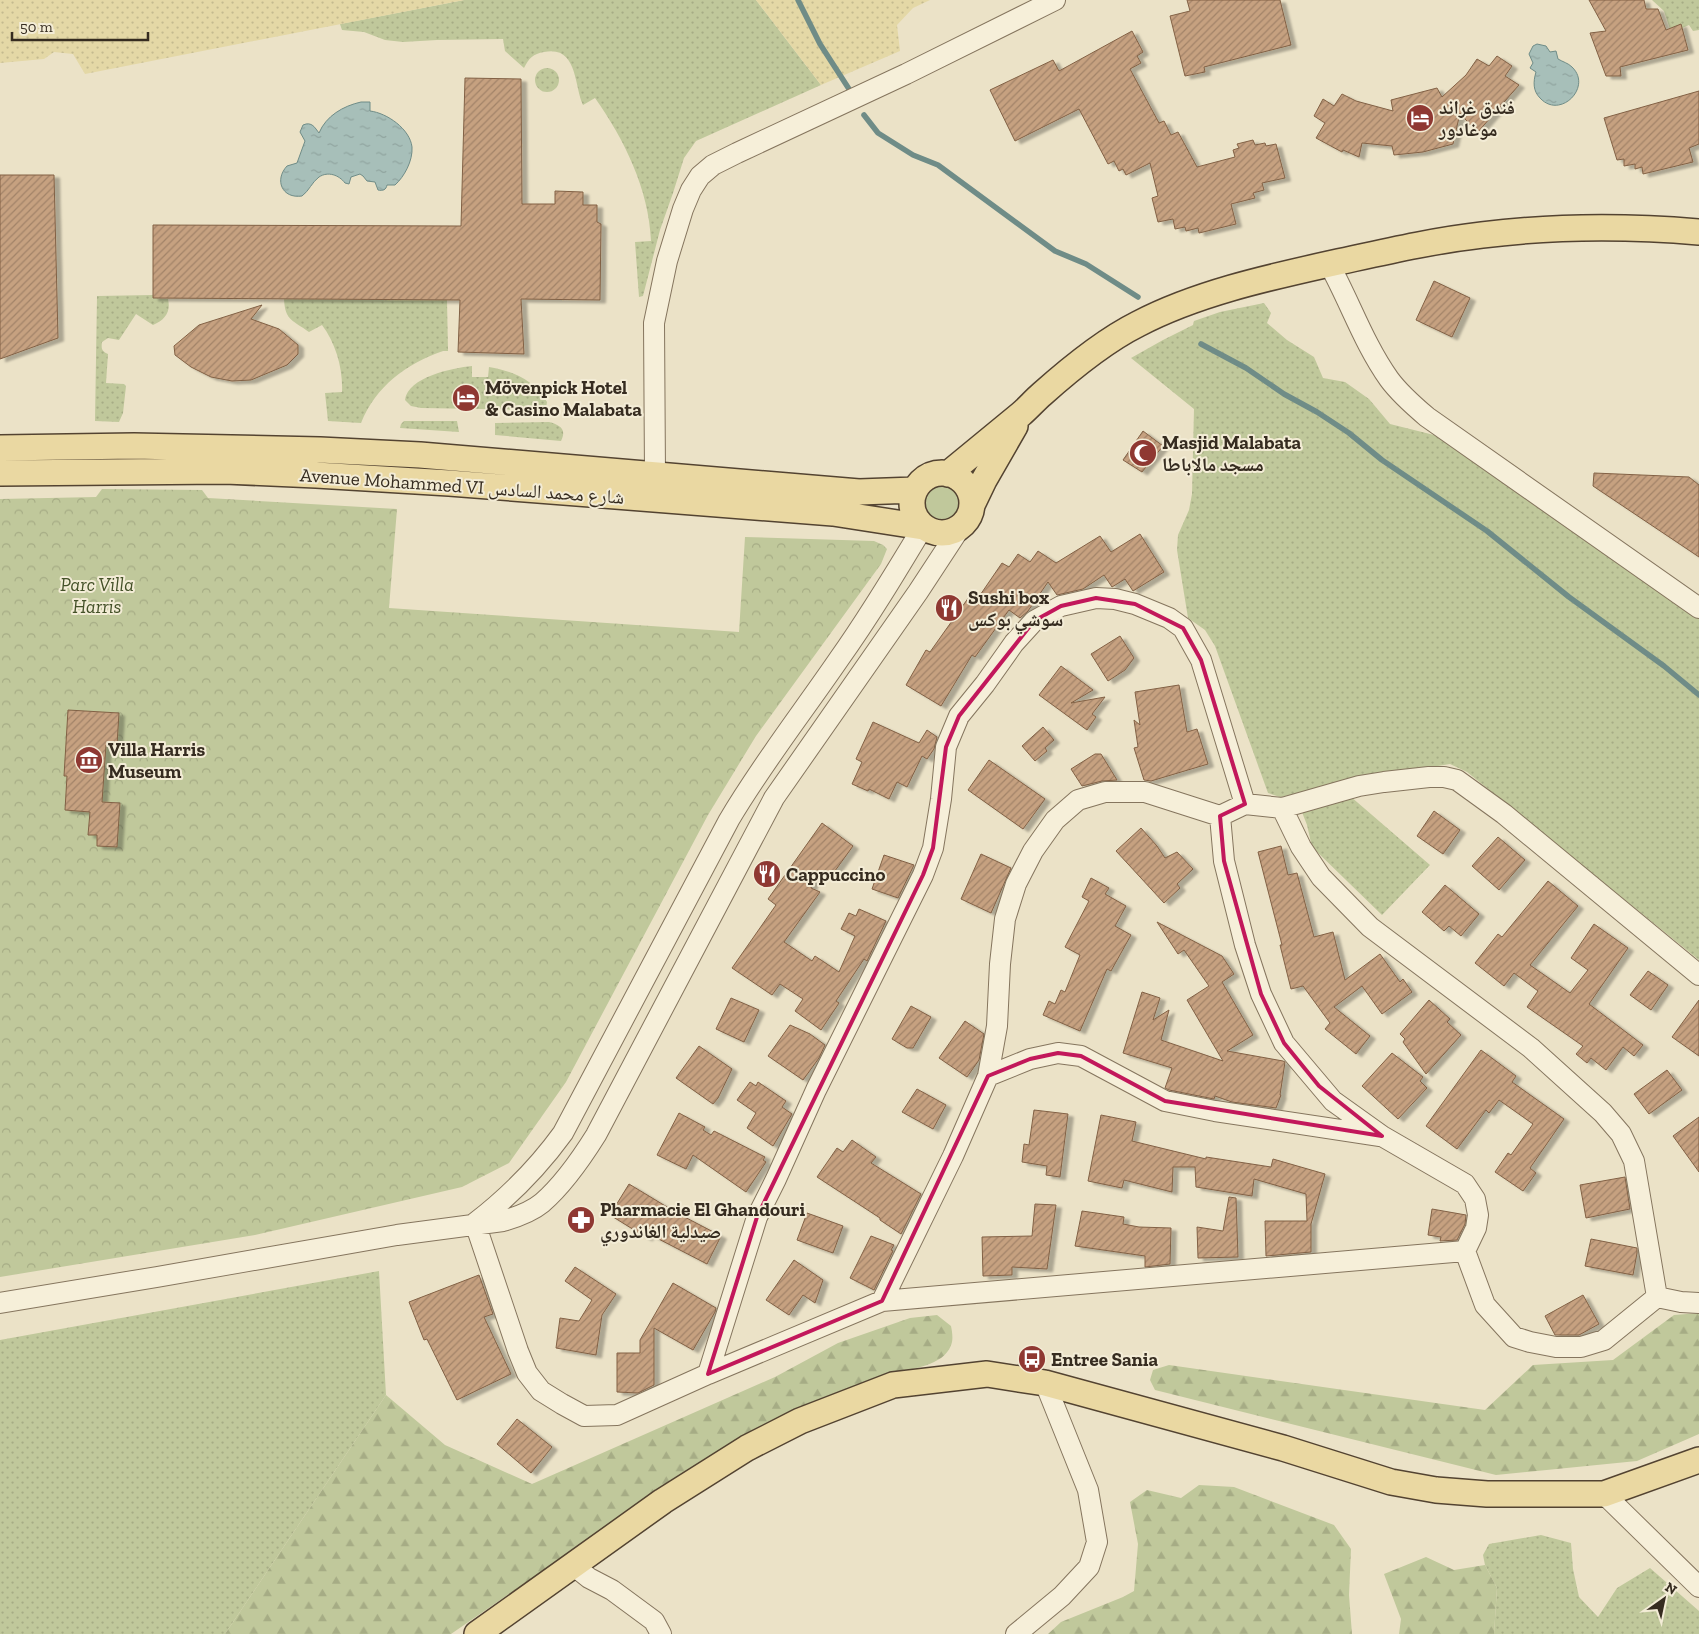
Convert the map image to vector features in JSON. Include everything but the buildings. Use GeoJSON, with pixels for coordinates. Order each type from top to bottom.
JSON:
{"type":"FeatureCollection","features":[{"type":"Feature","properties":{"kind":"main road"},"geometry":{"type":"LineString","coordinates":[[948,474],[1023,413],[1056,382],[1105,344],[1137,324],[1174,308],[1215,294],[1260,280],[1329,264],[1481,235],[1611,228],[1699,232]]}},
{"type":"Feature","properties":{"kind":"main road"},"geometry":{"type":"LineString","coordinates":[[972,505],[971,494],[958,477],[938,473],[928,476],[920,482],[914,490],[912,499],[912,510],[916,519],[931,532],[941,534],[960,528],[966,522],[984,480],[1023,413]]}},
{"type":"Feature","properties":{"kind":"main road","name":"Avenue Mohammed VI شارع محمد السادس"},"geometry":{"type":"LineString","coordinates":[[0,448],[134,446],[320,450],[420,455],[859,492],[914,490]]}},
{"type":"Feature","properties":{"kind":"main road","name":"Avenue Mohammed VI شارع محمد السادس"},"geometry":{"type":"LineString","coordinates":[[0,473],[225,471],[316,475],[448,483],[833,513],[923,527]]}},
{"type":"Feature","properties":{"kind":"main road"},"geometry":{"type":"LineString","coordinates":[[477,1634],[662,1501],[748,1448],[800,1422],[893,1385],[988,1374],[1045,1383],[1283,1448],[1391,1482],[1436,1490],[1487,1494],[1604,1494],[1699,1460]]}},
{"type":"Feature","properties":{"kind":"street"},"geometry":{"type":"LineString","coordinates":[[655,474],[654,322],[667,260],[683,209],[691,190],[700,176],[713,165],[1055,0]]}},
{"type":"Feature","properties":{"kind":"street"},"geometry":{"type":"LineString","coordinates":[[1329,264],[1377,361],[1390,381],[1427,418],[1699,608]]}},
{"type":"Feature","properties":{"kind":"street"},"geometry":{"type":"LineString","coordinates":[[475,1223],[500,1204],[523,1182],[563,1133],[751,782],[840,658],[923,527]]}},
{"type":"Feature","properties":{"kind":"street"},"geometry":{"type":"LineString","coordinates":[[0,1302],[397,1235],[475,1223],[503,1221],[542,1204],[577,1164],[596,1135],[774,798],[918,592],[960,528]]}},
{"type":"Feature","properties":{"kind":"street"},"geometry":{"type":"LineString","coordinates":[[708,1374],[756,1217],[776,1179],[816,1090],[923,875],[933,848],[941,799],[946,746],[960,716],[1014,643],[1034,621],[1061,606],[1096,598],[1114,599],[1135,604],[1169,618],[1183,628],[1201,660],[1245,804]]}},
{"type":"Feature","properties":{"kind":"street"},"geometry":{"type":"LineString","coordinates":[[882,1301],[953,1156],[988,1076],[997,1026],[1000,964],[1005,919],[1016,884],[1033,851],[1055,820],[1078,800],[1105,792],[1145,792],[1220,816],[1245,804],[1282,808],[1359,786],[1384,782],[1429,777],[1444,777],[1457,780],[1504,814],[1699,975]]}},
{"type":"Feature","properties":{"kind":"street"},"geometry":{"type":"LineString","coordinates":[[1282,808],[1301,847],[1321,876],[1370,927],[1531,1048],[1603,1113],[1621,1134],[1634,1161],[1657,1297]]}},
{"type":"Feature","properties":{"kind":"street"},"geometry":{"type":"LineString","coordinates":[[1220,816],[1224,861],[1245,945],[1261,994],[1284,1043],[1333,1101],[1382,1136],[1465,1184],[1475,1199],[1478,1215],[1476,1228],[1465,1251],[1485,1305],[1514,1337],[1556,1347],[1581,1347],[1604,1340],[1657,1297]]}},
{"type":"Feature","properties":{"kind":"street"},"geometry":{"type":"LineString","coordinates":[[988,1076],[1030,1059],[1058,1053],[1081,1056],[1165,1101],[1215,1111],[1382,1136]]}},
{"type":"Feature","properties":{"kind":"street"},"geometry":{"type":"LineString","coordinates":[[475,1223],[518,1352],[527,1373],[541,1391],[584,1416],[617,1415],[708,1374],[882,1301],[1465,1251]]}},
{"type":"Feature","properties":{"kind":"street"},"geometry":{"type":"LineString","coordinates":[[1657,1297],[1681,1302],[1699,1303]]}},
{"type":"Feature","properties":{"kind":"street"},"geometry":{"type":"LineString","coordinates":[[1016,1634],[1062,1596],[1089,1567],[1097,1542],[1088,1490],[1045,1383]]}},
{"type":"Feature","properties":{"kind":"street"},"geometry":{"type":"LineString","coordinates":[[1604,1494],[1699,1587]]}},
{"type":"Feature","properties":{"kind":"street"},"geometry":{"type":"LineString","coordinates":[[574,1566],[589,1578],[612,1590],[654,1622],[661,1634]]}},
{"type":"Feature","properties":{"kind":"highlighted area"},"geometry":{"type":"Polygon","coordinates":[[[1096,598],[1135,604],[1183,628],[1201,660],[1245,804],[1220,816],[1224,861],[1261,994],[1284,1043],[1319,1086],[1382,1136],[1165,1101],[1081,1056],[1058,1053],[1030,1059],[988,1076],[882,1301],[708,1374],[757,1217],[923,875],[933,848],[946,747],[959,716],[1034,621],[1061,606],[1096,598]]]}},
{"type":"Feature","properties":{"kind":"green space"},"geometry":{"type":"Polygon","coordinates":[[[464,0],[756,0],[821,85],[696,141],[684,158],[660,230],[643,296],[639,297],[635,242],[651,241],[649,222],[640,184],[616,130],[595,98],[583,105],[573,69],[563,55],[555,51],[534,55],[524,68],[505,51],[503,39],[403,42],[385,40],[364,32],[342,30],[340,24],[464,0]]]}},
{"type":"Feature","properties":{"kind":"green space"},"geometry":{"type":"Polygon","coordinates":[[[1652,0],[1699,0],[1699,30],[1693,31],[1689,25],[1670,29],[1664,11],[1652,0]]]}},
{"type":"Feature","properties":{"kind":"green space"},"geometry":{"type":"Polygon","coordinates":[[[547,68],[552,69],[558,75],[558,85],[552,91],[547,92],[542,91],[536,85],[535,80],[536,75],[542,69],[547,68]]]}},
{"type":"Feature","properties":{"kind":"green space"},"geometry":{"type":"Polygon","coordinates":[[[153,295],[153,298],[168,299],[168,312],[161,321],[153,325],[136,314],[119,340],[108,338],[102,342],[102,349],[108,354],[106,383],[124,384],[126,386],[123,413],[119,422],[95,421],[97,296],[153,295]]]}},
{"type":"Feature","properties":{"kind":"green space"},"geometry":{"type":"Polygon","coordinates":[[[284,299],[447,300],[448,351],[429,356],[394,378],[375,398],[361,423],[328,421],[325,393],[342,392],[341,374],[335,348],[322,325],[309,332],[291,319],[286,312],[284,299]]]}},
{"type":"Feature","properties":{"kind":"green space"},"geometry":{"type":"Polygon","coordinates":[[[1264,303],[1271,313],[1267,323],[1287,340],[1314,357],[1323,378],[1345,382],[1369,399],[1390,424],[1438,436],[1699,616],[1699,960],[1467,772],[1450,764],[1347,781],[1350,796],[1430,865],[1382,915],[1312,847],[1307,825],[1295,794],[1280,797],[1268,793],[1215,646],[1205,630],[1188,618],[1177,550],[1178,535],[1189,510],[1192,494],[1194,409],[1131,358],[1193,325],[1194,321],[1220,312],[1264,303]]]}},
{"type":"Feature","properties":{"kind":"green space"},"geometry":{"type":"Polygon","coordinates":[[[472,366],[472,377],[488,377],[489,367],[506,371],[522,378],[542,394],[547,402],[546,408],[542,410],[421,408],[411,406],[405,400],[408,392],[422,380],[432,375],[472,366]]]}},
{"type":"Feature","properties":{"kind":"green space"},"geometry":{"type":"Polygon","coordinates":[[[404,421],[457,421],[459,432],[400,428],[404,421]]]}},
{"type":"Feature","properties":{"kind":"green space"},"geometry":{"type":"Polygon","coordinates":[[[549,422],[563,431],[561,441],[495,435],[495,423],[549,422]]]}},
{"type":"Feature","properties":{"kind":"green space"},"geometry":{"type":"Polygon","coordinates":[[[938,484],[946,484],[953,487],[959,493],[962,504],[959,515],[953,521],[946,524],[938,524],[931,521],[925,515],[922,508],[922,500],[925,493],[931,487],[938,484]]]}},
{"type":"Feature","properties":{"kind":"green space","name":"Parc Villa Harris"},"geometry":{"type":"Polygon","coordinates":[[[102,489],[202,490],[208,498],[397,509],[389,608],[739,632],[745,537],[874,541],[887,549],[881,564],[756,736],[708,815],[566,1082],[509,1163],[462,1187],[255,1235],[0,1277],[0,499],[96,497],[102,489]]]}},
{"type":"Feature","properties":{"kind":"green space"},"geometry":{"type":"Polygon","coordinates":[[[379,1271],[386,1395],[225,1634],[0,1634],[0,1340],[379,1271]]]}},
{"type":"Feature","properties":{"kind":"green space"},"geometry":{"type":"Polygon","coordinates":[[[1699,1313],[1699,1434],[1637,1461],[1496,1475],[1155,1390],[1150,1380],[1153,1370],[1169,1365],[1485,1410],[1533,1365],[1613,1360],[1674,1315],[1699,1313]]]}},
{"type":"Feature","properties":{"kind":"green space"},"geometry":{"type":"Polygon","coordinates":[[[937,1315],[951,1326],[952,1336],[949,1349],[938,1360],[922,1367],[898,1372],[657,1492],[451,1634],[225,1634],[386,1395],[445,1445],[532,1484],[775,1377],[838,1343],[910,1318],[937,1315]]]}},
{"type":"Feature","properties":{"kind":"green space"},"geometry":{"type":"Polygon","coordinates":[[[1199,1485],[1234,1487],[1334,1525],[1351,1549],[1349,1595],[1352,1634],[1048,1634],[1061,1622],[1134,1591],[1138,1544],[1130,1502],[1147,1490],[1181,1498],[1199,1485]]]}},
{"type":"Feature","properties":{"kind":"green space"},"geometry":{"type":"Polygon","coordinates":[[[1541,1535],[1571,1543],[1573,1569],[1579,1597],[1598,1617],[1617,1588],[1650,1568],[1699,1611],[1699,1634],[1494,1634],[1497,1588],[1485,1565],[1483,1555],[1489,1544],[1541,1535]]]}},
{"type":"Feature","properties":{"kind":"green space"},"geometry":{"type":"Polygon","coordinates":[[[1426,1557],[1454,1570],[1485,1565],[1497,1588],[1494,1634],[1399,1634],[1401,1619],[1384,1574],[1426,1557]]]}},
{"type":"Feature","properties":{"kind":"sand"},"geometry":{"type":"Polygon","coordinates":[[[0,0],[464,0],[85,74],[73,54],[54,52],[44,59],[0,63],[0,0]]]}},
{"type":"Feature","properties":{"kind":"sand"},"geometry":{"type":"Polygon","coordinates":[[[756,0],[930,0],[913,8],[897,25],[900,51],[821,85],[756,0]]]}},
{"type":"Feature","properties":{"kind":"water"},"geometry":{"type":"Polygon","coordinates":[[[1537,44],[1546,46],[1550,52],[1556,51],[1558,59],[1572,67],[1577,75],[1579,83],[1576,91],[1564,103],[1548,104],[1536,92],[1534,83],[1536,72],[1530,68],[1533,63],[1529,54],[1533,46],[1537,44]]]}},
{"type":"Feature","properties":{"kind":"water"},"geometry":{"type":"Polygon","coordinates":[[[361,102],[370,102],[370,111],[377,112],[397,123],[410,140],[412,147],[411,158],[405,173],[398,182],[395,185],[387,185],[383,190],[378,190],[375,182],[367,181],[360,174],[351,177],[349,184],[337,176],[326,174],[319,177],[302,196],[289,195],[285,192],[282,187],[281,177],[287,166],[297,163],[305,141],[300,132],[303,125],[311,124],[319,133],[326,122],[336,113],[348,106],[361,102]]]}},
{"type":"Feature","properties":{"kind":"waterway"},"geometry":{"type":"LineString","coordinates":[[798,0],[820,44],[849,89]]}},
{"type":"Feature","properties":{"kind":"waterway"},"geometry":{"type":"LineString","coordinates":[[864,115],[878,133],[913,155],[938,165],[1055,251],[1086,264],[1138,297]]}},
{"type":"Feature","properties":{"kind":"waterway"},"geometry":{"type":"LineString","coordinates":[[1201,344],[1246,368],[1284,394],[1317,412],[1349,433],[1382,460],[1487,531],[1569,597],[1664,666],[1699,695]]}},
{"type":"Feature","properties":{"kind":"place","name":"فندق غراند موغادور"},"geometry":{"type":"Point","coordinates":[1420,118]}},
{"type":"Feature","properties":{"kind":"place","name":"Mövenpick Hotel & Casino Malabata"},"geometry":{"type":"Point","coordinates":[466,398]}},
{"type":"Feature","properties":{"kind":"place","name":"Masjid Malabata مسجد مالاباطا"},"geometry":{"type":"Point","coordinates":[1143,453]}},
{"type":"Feature","properties":{"kind":"place","name":"Sushi box سوشي بوكس"},"geometry":{"type":"Point","coordinates":[949,608]}},
{"type":"Feature","properties":{"kind":"place","name":"Villa Harris Museum"},"geometry":{"type":"Point","coordinates":[89,760]}},
{"type":"Feature","properties":{"kind":"place","name":"Cappuccino"},"geometry":{"type":"Point","coordinates":[767,874]}},
{"type":"Feature","properties":{"kind":"place","name":"Pharmacie El Ghandouri صيدلية الغاندوري"},"geometry":{"type":"Point","coordinates":[581,1220]}},
{"type":"Feature","properties":{"kind":"place","name":"Entree Sania"},"geometry":{"type":"Point","coordinates":[1032,1359]}}]}
